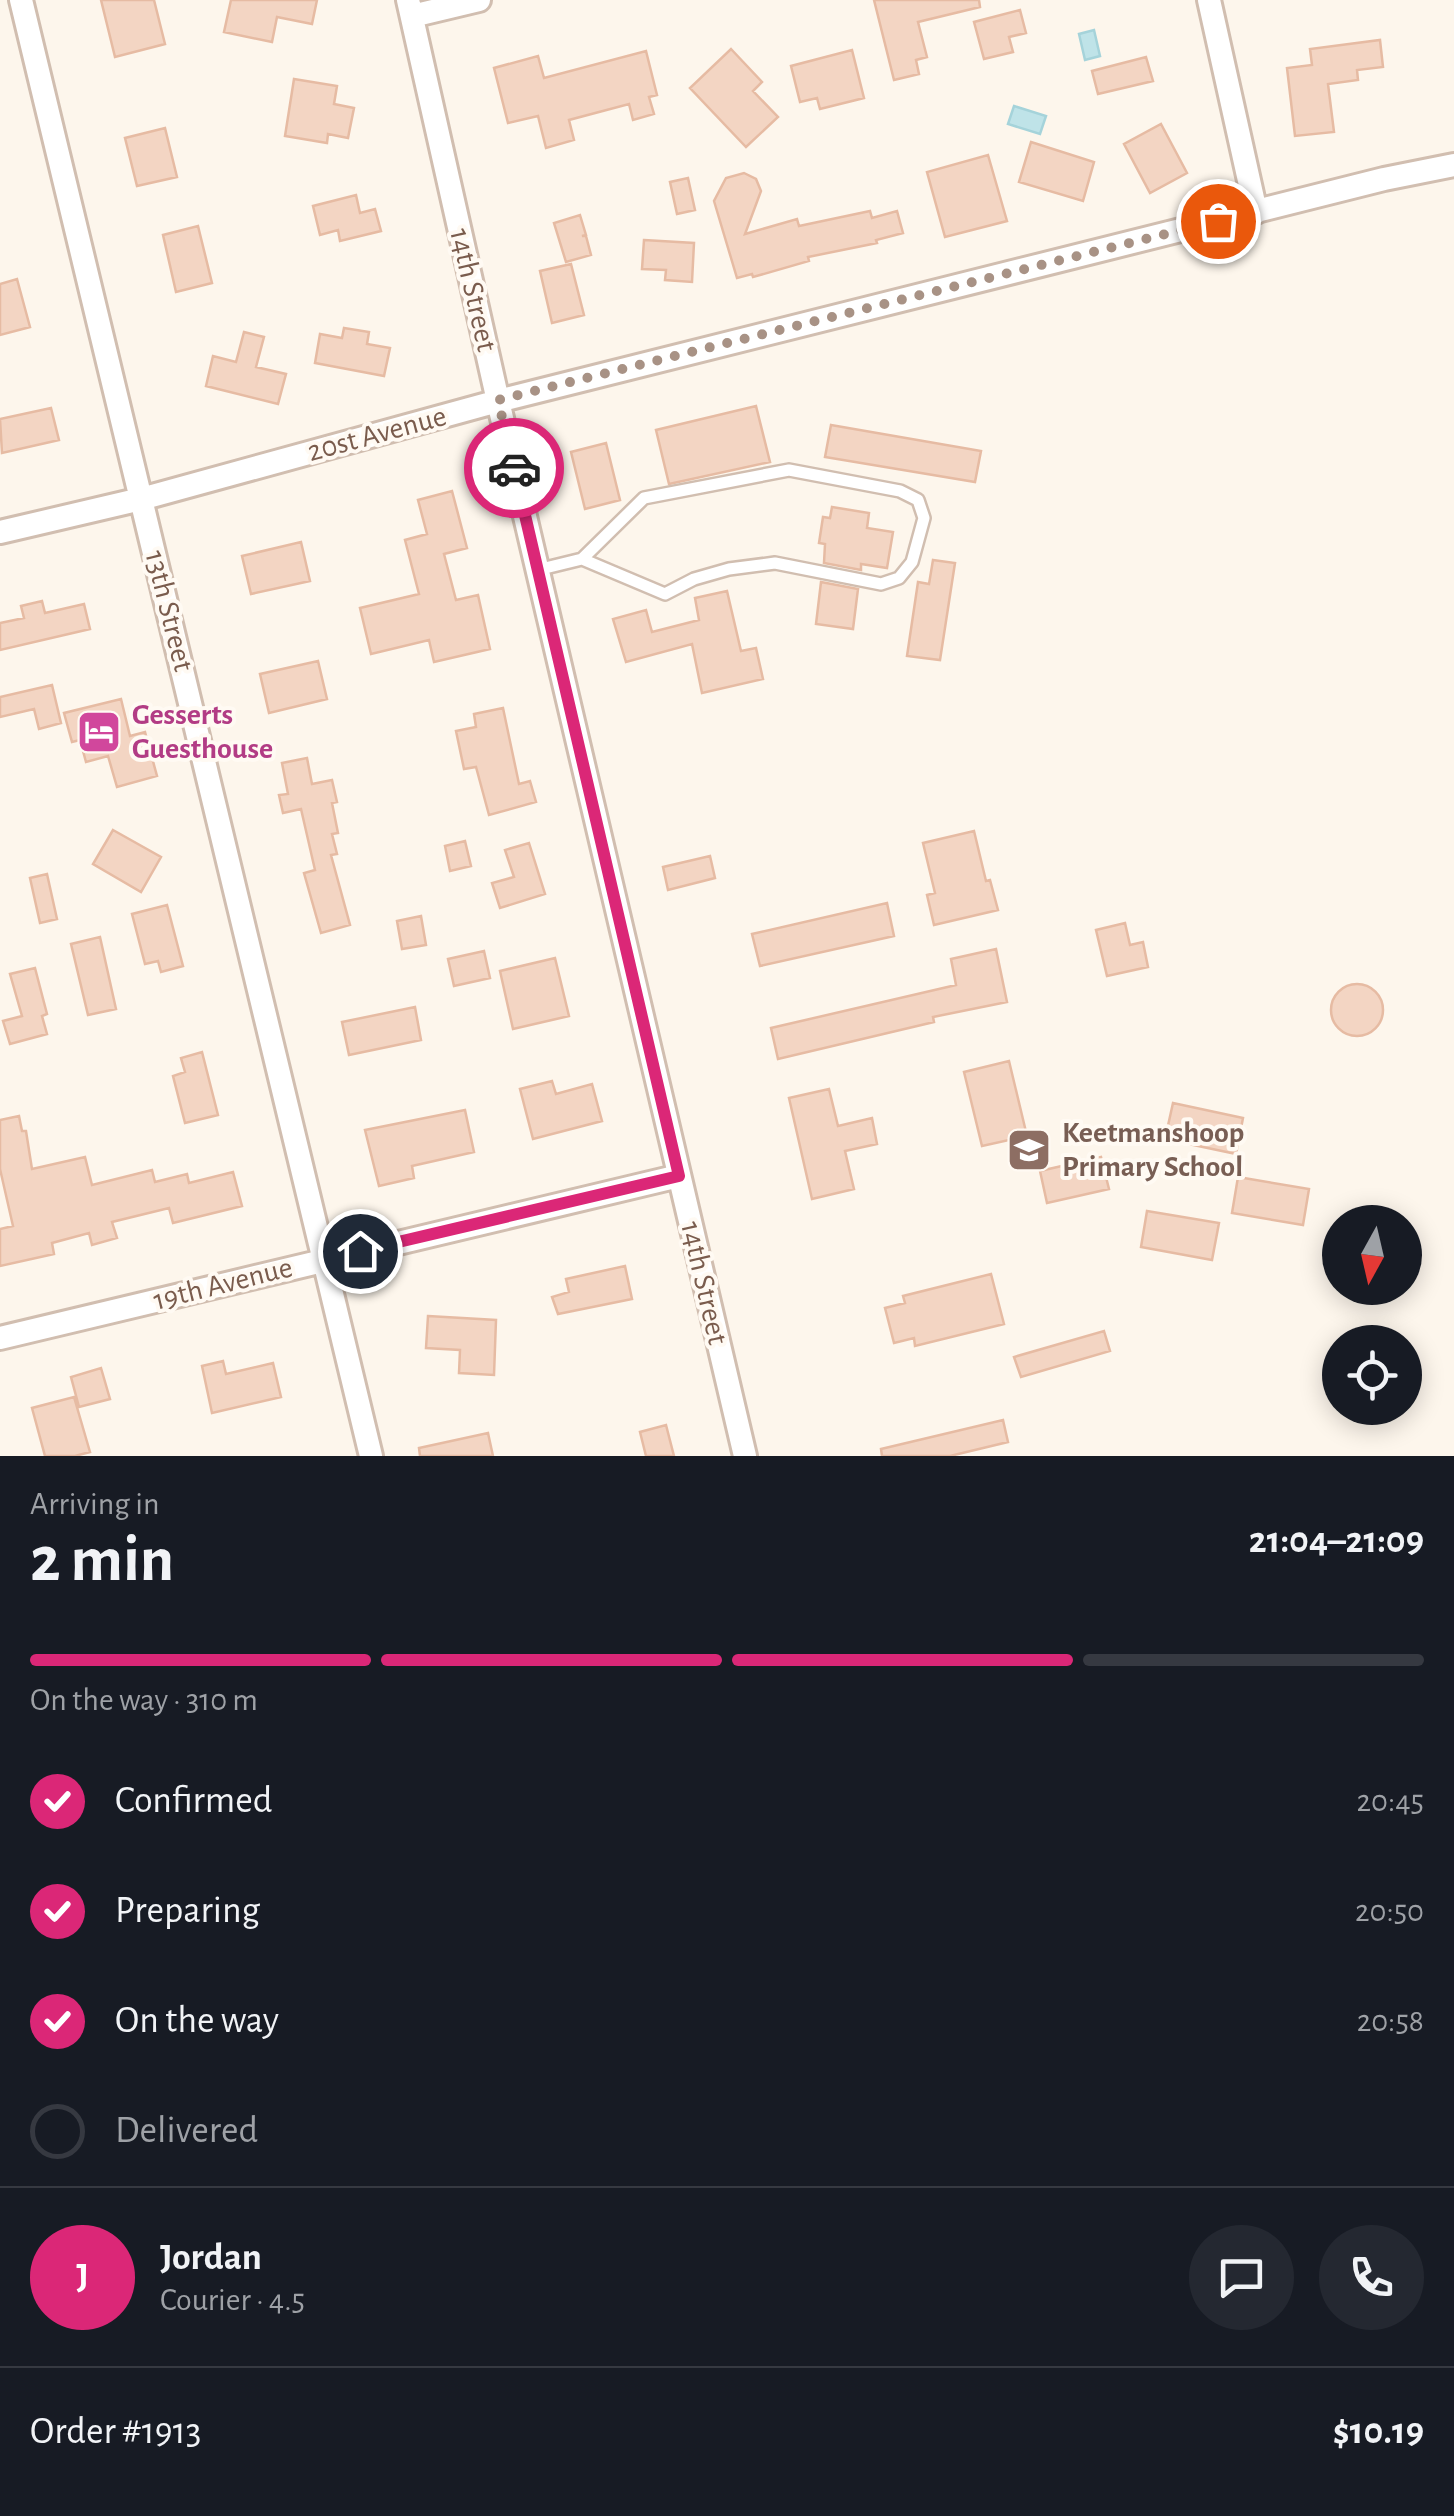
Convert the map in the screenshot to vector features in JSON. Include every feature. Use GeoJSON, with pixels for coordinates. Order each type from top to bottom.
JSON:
{"type":"FeatureCollection","features":[{"type":"Feature","properties":{"kind":"street","name":"13th Street"},"geometry":{"type":"LineString","coordinates":[[21,0],[371,1456]]}},
{"type":"Feature","properties":{"kind":"street"},"geometry":{"type":"LineString","coordinates":[[410,8],[478,0]]}},
{"type":"Feature","properties":{"kind":"street"},"geometry":{"type":"LineString","coordinates":[[1209,0],[1256,212]]}},
{"type":"Feature","properties":{"kind":"street","name":"14th Street"},"geometry":{"type":"LineString","coordinates":[[410,8],[745,1456]]}},
{"type":"Feature","properties":{"kind":"street","name":"20st Avenue"},"geometry":{"type":"LineString","coordinates":[[0,532],[141,498],[498,400],[1454,164]]}},
{"type":"Feature","properties":{"kind":"street","name":"19th Avenue"},"geometry":{"type":"LineString","coordinates":[[0,1338],[679,1176]]}},
{"type":"Feature","properties":{"kind":"lane"},"geometry":{"type":"LineString","coordinates":[[537,570],[582,559],[644,498],[789,470],[900,491],[918,500],[924,518],[912,562],[899,578],[881,584],[775,562],[694,579],[665,594],[582,559]]}},
{"type":"Feature","properties":{"kind":"water"},"geometry":{"type":"Polygon","coordinates":[[[1094,30],[1100,56],[1085,60],[1079,34],[1094,30]]]}},
{"type":"Feature","properties":{"kind":"water"},"geometry":{"type":"Polygon","coordinates":[[[1014,106],[1046,116],[1040,134],[1008,124],[1014,106]]]}},
{"type":"Feature","properties":{"kind":"building"},"geometry":{"type":"Polygon","coordinates":[[[101,0],[154,0],[165,44],[115,57],[101,0]]]}},
{"type":"Feature","properties":{"kind":"building"},"geometry":{"type":"Polygon","coordinates":[[[231,0],[317,0],[312,24],[277,17],[272,42],[224,32],[231,0]]]}},
{"type":"Feature","properties":{"kind":"building"},"geometry":{"type":"Polygon","coordinates":[[[874,0],[979,0],[980,7],[918,22],[927,57],[916,60],[919,74],[894,80],[874,0]]]}},
{"type":"Feature","properties":{"kind":"building"},"geometry":{"type":"Polygon","coordinates":[[[1020,10],[1026,33],[1009,37],[1013,52],[984,59],[974,22],[1020,10]]]}},
{"type":"Feature","properties":{"kind":"building"},"geometry":{"type":"Polygon","coordinates":[[[1380,40],[1383,67],[1357,70],[1358,80],[1328,84],[1334,132],[1295,136],[1287,68],[1312,65],[1310,49],[1380,40]]]}},
{"type":"Feature","properties":{"kind":"building"},"geometry":{"type":"Polygon","coordinates":[[[731,49],[762,82],[753,91],[778,117],[746,147],[690,88],[731,49]]]}},
{"type":"Feature","properties":{"kind":"building"},"geometry":{"type":"Polygon","coordinates":[[[852,50],[864,98],[820,109],[817,98],[800,102],[791,66],[852,50]]]}},
{"type":"Feature","properties":{"kind":"building"},"geometry":{"type":"Polygon","coordinates":[[[646,51],[657,95],[649,97],[654,114],[633,120],[629,104],[569,120],[574,140],[546,148],[538,116],[508,123],[494,68],[538,56],[544,78],[646,51]]]}},
{"type":"Feature","properties":{"kind":"building"},"geometry":{"type":"Polygon","coordinates":[[[1146,57],[1153,81],[1098,94],[1092,71],[1146,57]]]}},
{"type":"Feature","properties":{"kind":"building"},"geometry":{"type":"Polygon","coordinates":[[[294,79],[337,86],[334,104],[354,108],[348,138],[328,134],[327,143],[285,136],[294,79]]]}},
{"type":"Feature","properties":{"kind":"building"},"geometry":{"type":"Polygon","coordinates":[[[1161,124],[1187,173],[1150,193],[1124,144],[1161,124]]]}},
{"type":"Feature","properties":{"kind":"building"},"geometry":{"type":"Polygon","coordinates":[[[165,128],[177,177],[137,186],[125,138],[165,128]]]}},
{"type":"Feature","properties":{"kind":"building"},"geometry":{"type":"Polygon","coordinates":[[[1031,142],[1094,162],[1083,201],[1019,182],[1031,142]]]}},
{"type":"Feature","properties":{"kind":"building"},"geometry":{"type":"Polygon","coordinates":[[[988,155],[1007,221],[945,237],[927,172],[988,155]]]}},
{"type":"Feature","properties":{"kind":"building"},"geometry":{"type":"Polygon","coordinates":[[[744,173],[756,179],[761,191],[745,234],[797,219],[799,226],[870,211],[872,218],[897,211],[903,233],[876,240],[877,243],[808,257],[809,261],[753,277],[752,274],[737,278],[714,201],[726,178],[744,173]]]}},
{"type":"Feature","properties":{"kind":"building"},"geometry":{"type":"Polygon","coordinates":[[[688,178],[695,210],[677,214],[670,182],[688,178]]]}},
{"type":"Feature","properties":{"kind":"building"},"geometry":{"type":"Polygon","coordinates":[[[356,195],[360,213],[375,209],[381,231],[340,241],[338,230],[320,235],[313,206],[356,195]]]}},
{"type":"Feature","properties":{"kind":"building"},"geometry":{"type":"Polygon","coordinates":[[[580,215],[586,235],[582,236],[586,236],[591,255],[566,262],[554,223],[580,215]]]}},
{"type":"Feature","properties":{"kind":"building"},"geometry":{"type":"Polygon","coordinates":[[[198,226],[212,283],[176,292],[163,235],[198,226]]]}},
{"type":"Feature","properties":{"kind":"building"},"geometry":{"type":"Polygon","coordinates":[[[644,240],[694,243],[692,282],[665,280],[666,270],[642,269],[644,240]]]}},
{"type":"Feature","properties":{"kind":"building"},"geometry":{"type":"Polygon","coordinates":[[[571,264],[584,315],[552,323],[540,271],[571,264]]]}},
{"type":"Feature","properties":{"kind":"building"},"geometry":{"type":"Polygon","coordinates":[[[17,279],[30,327],[0,335],[0,284],[17,279]]]}},
{"type":"Feature","properties":{"kind":"building"},"geometry":{"type":"Polygon","coordinates":[[[344,328],[369,332],[367,344],[390,348],[384,376],[315,363],[320,334],[342,338],[344,328]]]}},
{"type":"Feature","properties":{"kind":"building"},"geometry":{"type":"Polygon","coordinates":[[[244,332],[264,337],[256,367],[286,374],[278,404],[206,386],[213,356],[236,362],[244,332]]]}},
{"type":"Feature","properties":{"kind":"building"},"geometry":{"type":"Polygon","coordinates":[[[756,406],[770,462],[669,484],[656,430],[756,406]]]}},
{"type":"Feature","properties":{"kind":"building"},"geometry":{"type":"Polygon","coordinates":[[[51,408],[59,440],[2,453],[0,419],[51,408]]]}},
{"type":"Feature","properties":{"kind":"building"},"geometry":{"type":"Polygon","coordinates":[[[831,425],[981,451],[975,482],[825,457],[831,425]]]}},
{"type":"Feature","properties":{"kind":"building"},"geometry":{"type":"Polygon","coordinates":[[[606,443],[620,500],[585,509],[571,452],[606,443]]]}},
{"type":"Feature","properties":{"kind":"building"},"geometry":{"type":"Polygon","coordinates":[[[452,491],[467,548],[444,554],[456,600],[478,595],[490,649],[434,662],[429,640],[371,654],[360,608],[419,594],[405,540],[427,534],[418,500],[452,491]]]}},
{"type":"Feature","properties":{"kind":"building"},"geometry":{"type":"Polygon","coordinates":[[[832,507],[869,513],[867,528],[893,532],[887,568],[861,564],[861,570],[824,563],[825,544],[819,543],[823,517],[830,518],[832,507]]]}},
{"type":"Feature","properties":{"kind":"building"},"geometry":{"type":"Polygon","coordinates":[[[301,542],[310,581],[251,594],[242,556],[301,542]]]}},
{"type":"Feature","properties":{"kind":"building"},"geometry":{"type":"Polygon","coordinates":[[[933,560],[955,563],[940,660],[907,656],[918,582],[929,584],[933,560]]]}},
{"type":"Feature","properties":{"kind":"building"},"geometry":{"type":"Polygon","coordinates":[[[821,582],[858,589],[853,629],[816,624],[821,582]]]}},
{"type":"Feature","properties":{"kind":"building"},"geometry":{"type":"Polygon","coordinates":[[[727,591],[741,651],[756,648],[763,679],[702,693],[692,644],[626,662],[613,619],[646,610],[652,632],[699,620],[695,598],[727,591]]]}},
{"type":"Feature","properties":{"kind":"building"},"geometry":{"type":"Polygon","coordinates":[[[42,601],[45,613],[84,604],[90,629],[0,650],[0,623],[24,618],[21,606],[42,601]]]}},
{"type":"Feature","properties":{"kind":"building"},"geometry":{"type":"Polygon","coordinates":[[[318,661],[327,699],[269,713],[260,674],[318,661]]]}},
{"type":"Feature","properties":{"kind":"building"},"geometry":{"type":"Polygon","coordinates":[[[52,685],[61,723],[39,729],[34,709],[0,717],[0,697],[52,685]]]}},
{"type":"Feature","properties":{"kind":"building"},"geometry":{"type":"Polygon","coordinates":[[[121,699],[130,736],[145,732],[157,776],[117,787],[108,756],[86,762],[80,740],[72,742],[64,713],[121,699]]]}},
{"type":"Feature","properties":{"kind":"building"},"geometry":{"type":"Polygon","coordinates":[[[503,708],[519,784],[530,781],[536,802],[489,815],[476,767],[464,769],[456,731],[476,727],[474,714],[503,708]]]}},
{"type":"Feature","properties":{"kind":"building"},"geometry":{"type":"Polygon","coordinates":[[[307,758],[312,784],[332,780],[338,833],[332,834],[337,854],[331,855],[350,925],[321,933],[304,873],[315,870],[301,809],[283,813],[279,795],[288,794],[282,763],[307,758]]]}},
{"type":"Feature","properties":{"kind":"building"},"geometry":{"type":"Polygon","coordinates":[[[113,830],[161,857],[141,892],[93,864],[113,830]]]}},
{"type":"Feature","properties":{"kind":"building"},"geometry":{"type":"Polygon","coordinates":[[[974,831],[986,881],[990,880],[998,910],[934,925],[927,895],[935,893],[923,843],[974,831]]]}},
{"type":"Feature","properties":{"kind":"building"},"geometry":{"type":"Polygon","coordinates":[[[465,841],[471,866],[450,871],[445,846],[465,841]]]}},
{"type":"Feature","properties":{"kind":"building"},"geometry":{"type":"Polygon","coordinates":[[[529,843],[545,894],[500,908],[492,883],[514,877],[505,850],[529,843]]]}},
{"type":"Feature","properties":{"kind":"building"},"geometry":{"type":"Polygon","coordinates":[[[710,856],[715,878],[668,890],[663,867],[710,856]]]}},
{"type":"Feature","properties":{"kind":"building"},"geometry":{"type":"Polygon","coordinates":[[[47,874],[57,919],[40,923],[30,878],[47,874]]]}},
{"type":"Feature","properties":{"kind":"building"},"geometry":{"type":"Polygon","coordinates":[[[887,903],[894,936],[760,966],[752,934],[887,903]]]}},
{"type":"Feature","properties":{"kind":"building"},"geometry":{"type":"Polygon","coordinates":[[[167,905],[183,966],[161,972],[158,961],[145,964],[132,914],[167,905]]]}},
{"type":"Feature","properties":{"kind":"building"},"geometry":{"type":"Polygon","coordinates":[[[421,916],[426,945],[402,949],[397,921],[421,916]]]}},
{"type":"Feature","properties":{"kind":"building"},"geometry":{"type":"Polygon","coordinates":[[[1125,923],[1130,945],[1143,942],[1148,967],[1107,976],[1096,930],[1125,923]]]}},
{"type":"Feature","properties":{"kind":"building"},"geometry":{"type":"Polygon","coordinates":[[[100,937],[116,1009],[88,1015],[71,944],[100,937]]]}},
{"type":"Feature","properties":{"kind":"building"},"geometry":{"type":"Polygon","coordinates":[[[996,949],[1007,1002],[933,1017],[934,1022],[778,1059],[771,1028],[956,985],[951,959],[996,949]]]}},
{"type":"Feature","properties":{"kind":"building"},"geometry":{"type":"Polygon","coordinates":[[[484,951],[490,978],[454,986],[448,959],[484,951]]]}},
{"type":"Feature","properties":{"kind":"building"},"geometry":{"type":"Polygon","coordinates":[[[555,958],[569,1016],[513,1029],[500,971],[555,958]]]}},
{"type":"Feature","properties":{"kind":"building"},"geometry":{"type":"Polygon","coordinates":[[[35,968],[47,1014],[42,1016],[47,1034],[10,1044],[3,1021],[22,1016],[10,974],[35,968]]]}},
{"type":"Feature","properties":{"kind":"building"},"geometry":{"type":"Polygon","coordinates":[[[1357,984],[1375,992],[1383,1010],[1375,1028],[1357,1036],[1339,1028],[1331,1010],[1339,992],[1357,984]]]}},
{"type":"Feature","properties":{"kind":"building"},"geometry":{"type":"Polygon","coordinates":[[[415,1007],[421,1040],[349,1055],[342,1022],[415,1007]]]}},
{"type":"Feature","properties":{"kind":"building"},"geometry":{"type":"Polygon","coordinates":[[[202,1052],[218,1115],[185,1123],[173,1076],[185,1072],[181,1058],[202,1052]]]}},
{"type":"Feature","properties":{"kind":"building"},"geometry":{"type":"Polygon","coordinates":[[[1009,1061],[1027,1136],[982,1146],[964,1072],[1009,1061]]]}},
{"type":"Feature","properties":{"kind":"building"},"geometry":{"type":"Polygon","coordinates":[[[552,1081],[556,1094],[592,1084],[602,1121],[533,1139],[520,1089],[552,1081]]]}},
{"type":"Feature","properties":{"kind":"building"},"geometry":{"type":"Polygon","coordinates":[[[829,1089],[838,1126],[872,1118],[877,1144],[845,1151],[854,1189],[812,1199],[789,1098],[829,1089]]]}},
{"type":"Feature","properties":{"kind":"building"},"geometry":{"type":"Polygon","coordinates":[[[1173,1103],[1243,1118],[1236,1154],[1165,1139],[1173,1103]]]}},
{"type":"Feature","properties":{"kind":"building"},"geometry":{"type":"Polygon","coordinates":[[[465,1110],[474,1152],[412,1166],[414,1178],[379,1186],[365,1130],[465,1110]]]}},
{"type":"Feature","properties":{"kind":"building"},"geometry":{"type":"Polygon","coordinates":[[[19,1116],[22,1131],[26,1131],[32,1169],[85,1157],[92,1185],[152,1170],[155,1182],[187,1174],[189,1183],[233,1172],[242,1206],[173,1223],[169,1208],[112,1222],[117,1238],[92,1245],[89,1233],[52,1243],[54,1254],[0,1266],[0,1229],[13,1226],[0,1169],[0,1120],[19,1116]]]}},
{"type":"Feature","properties":{"kind":"building"},"geometry":{"type":"Polygon","coordinates":[[[1101,1157],[1109,1189],[1047,1203],[1040,1171],[1101,1157]]]}},
{"type":"Feature","properties":{"kind":"building"},"geometry":{"type":"Polygon","coordinates":[[[1238,1177],[1309,1189],[1303,1225],[1232,1213],[1238,1177]]]}},
{"type":"Feature","properties":{"kind":"building"},"geometry":{"type":"Polygon","coordinates":[[[1147,1211],[1219,1223],[1212,1260],[1141,1247],[1147,1211]]]}},
{"type":"Feature","properties":{"kind":"building"},"geometry":{"type":"Polygon","coordinates":[[[625,1266],[632,1299],[558,1314],[552,1297],[569,1292],[566,1279],[625,1266]]]}},
{"type":"Feature","properties":{"kind":"building"},"geometry":{"type":"Polygon","coordinates":[[[991,1274],[1004,1324],[915,1346],[914,1338],[894,1343],[885,1308],[905,1303],[903,1296],[991,1274]]]}},
{"type":"Feature","properties":{"kind":"building"},"geometry":{"type":"Polygon","coordinates":[[[428,1316],[496,1320],[494,1375],[459,1373],[460,1350],[426,1348],[428,1316]]]}},
{"type":"Feature","properties":{"kind":"building"},"geometry":{"type":"Polygon","coordinates":[[[1104,1331],[1110,1351],[1021,1377],[1014,1357],[1104,1331]]]}},
{"type":"Feature","properties":{"kind":"building"},"geometry":{"type":"Polygon","coordinates":[[[223,1361],[226,1374],[273,1363],[281,1397],[212,1413],[202,1366],[223,1361]]]}},
{"type":"Feature","properties":{"kind":"building"},"geometry":{"type":"Polygon","coordinates":[[[101,1368],[110,1399],[79,1407],[71,1377],[101,1368]]]}},
{"type":"Feature","properties":{"kind":"building"},"geometry":{"type":"Polygon","coordinates":[[[74,1397],[90,1452],[45,1456],[32,1408],[74,1397]]]}},
{"type":"Feature","properties":{"kind":"building"},"geometry":{"type":"Polygon","coordinates":[[[1003,1420],[1008,1442],[950,1456],[882,1456],[881,1449],[1003,1420]]]}},
{"type":"Feature","properties":{"kind":"building"},"geometry":{"type":"Polygon","coordinates":[[[666,1425],[674,1456],[646,1456],[640,1432],[666,1425]]]}},
{"type":"Feature","properties":{"kind":"building"},"geometry":{"type":"Polygon","coordinates":[[[488,1433],[493,1456],[420,1456],[419,1448],[488,1433]]]}},
{"type":"Feature","properties":{"kind":"way so far"},"geometry":{"type":"LineString","coordinates":[[514,468],[498,400],[1218,221]]}},
{"type":"Feature","properties":{"kind":"place","name":"Gesserts Guesthouse"},"geometry":{"type":"Point","coordinates":[99,732]}},
{"type":"Feature","properties":{"kind":"place","name":"Keetmanshoop Primary School"},"geometry":{"type":"Point","coordinates":[1029,1150]}},
{"type":"Feature","properties":{"kind":"route"},"geometry":{"type":"LineString","coordinates":[[360,1251],[679,1176],[514,468]]}}]}
